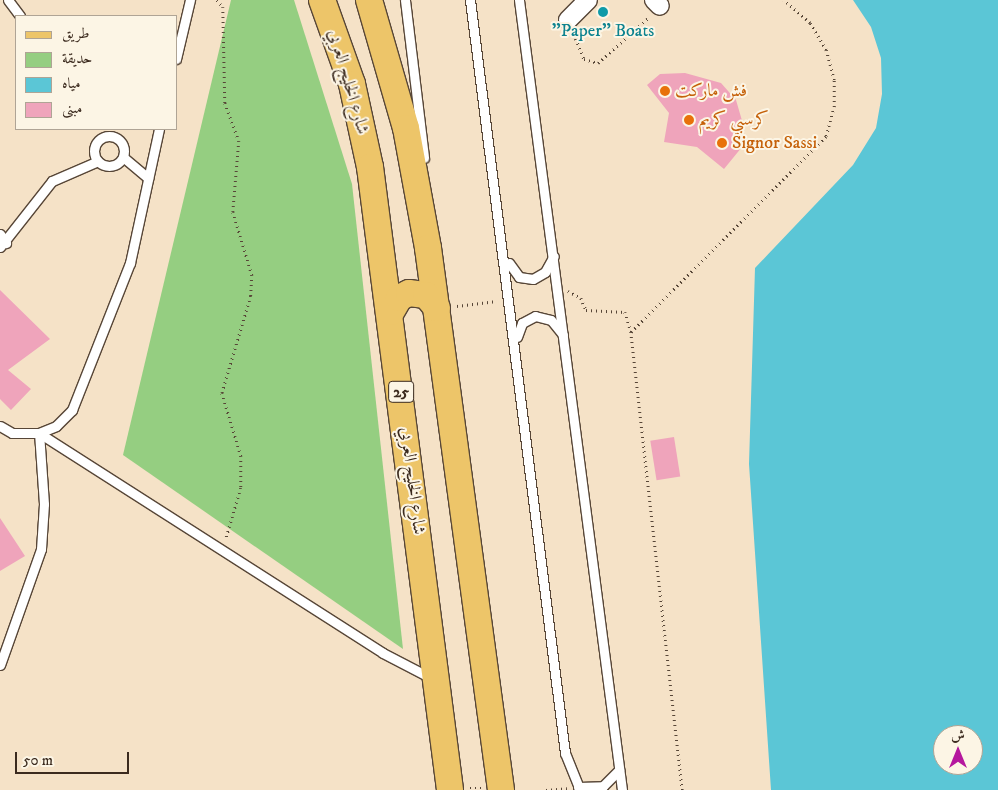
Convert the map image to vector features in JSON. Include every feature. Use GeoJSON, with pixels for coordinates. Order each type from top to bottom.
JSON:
{"type":"FeatureCollection","features":[{"type":"Feature","properties":{"kind":"main road","name":"شارع الخليج العربي"},"geometry":{"type":"LineString","coordinates":[[322,0],[362,124],[391,312],[450,790]]}},
{"type":"Feature","properties":{"kind":"main road"},"geometry":{"type":"LineString","coordinates":[[369,0],[406,128],[428,248],[493,722],[504,789]]}},
{"type":"Feature","properties":{"kind":"main road"},"geometry":{"type":"LineString","coordinates":[[391,312],[399,298],[409,293],[426,295],[437,308]]}},
{"type":"Feature","properties":{"kind":"street"},"geometry":{"type":"LineString","coordinates":[[568,20],[588,0]]}},
{"type":"Feature","properties":{"kind":"lane"},"geometry":{"type":"LineString","coordinates":[[8,0],[19,15]]}},
{"type":"Feature","properties":{"kind":"lane"},"geometry":{"type":"LineString","coordinates":[[178,51],[190,0]]}},
{"type":"Feature","properties":{"kind":"lane"},"geometry":{"type":"LineString","coordinates":[[405,0],[421,122],[428,248]]}},
{"type":"Feature","properties":{"kind":"lane"},"geometry":{"type":"LineString","coordinates":[[470,0],[511,300],[565,752],[579,789],[603,786],[619,769]]}},
{"type":"Feature","properties":{"kind":"lane"},"geometry":{"type":"LineString","coordinates":[[518,2],[555,252],[622,790]]}},
{"type":"Feature","properties":{"kind":"lane"},"geometry":{"type":"LineString","coordinates":[[39,434],[63,421],[76,401],[130,263],[159,130]]}},
{"type":"Feature","properties":{"kind":"lane"},"geometry":{"type":"LineString","coordinates":[[98,161],[95,146],[103,133],[121,141],[123,157],[148,178]]}},
{"type":"Feature","properties":{"kind":"lane"},"geometry":{"type":"LineString","coordinates":[[3,245],[52,181],[98,161],[114,165],[123,157]]}},
{"type":"Feature","properties":{"kind":"lane"},"geometry":{"type":"LineString","coordinates":[[0,234],[3,245]]}},
{"type":"Feature","properties":{"kind":"lane"},"geometry":{"type":"LineString","coordinates":[[505,256],[515,274],[533,279],[548,268],[555,252]]}},
{"type":"Feature","properties":{"kind":"lane"},"geometry":{"type":"LineString","coordinates":[[516,347],[522,323],[536,316],[551,320],[565,340]]}},
{"type":"Feature","properties":{"kind":"lane"},"geometry":{"type":"LineString","coordinates":[[0,426],[12,433],[39,434],[383,653],[437,680]]}},
{"type":"Feature","properties":{"kind":"lane"},"geometry":{"type":"LineString","coordinates":[[0,665],[41,549],[44,496],[39,434]]}},
{"type":"Feature","properties":{"kind":"path"},"geometry":{"type":"LineString","coordinates":[[217,0],[223,7],[225,102],[239,141],[233,212],[252,275],[251,296],[222,392],[240,456],[241,488],[222,550]]}},
{"type":"Feature","properties":{"kind":"path"},"geometry":{"type":"LineString","coordinates":[[631,332],[826,136],[834,107],[834,80],[826,50],[810,23],[784,0]]}},
{"type":"Feature","properties":{"kind":"path"},"geometry":{"type":"LineString","coordinates":[[568,20],[584,58],[598,63],[657,3]]}},
{"type":"Feature","properties":{"kind":"path"},"geometry":{"type":"LineString","coordinates":[[559,286],[581,298],[586,310],[625,312],[631,332],[682,790]]}},
{"type":"Feature","properties":{"kind":"path"},"geometry":{"type":"LineString","coordinates":[[437,308],[511,300]]}},
{"type":"Feature","properties":{"kind":"path"},"geometry":{"type":"LineString","coordinates":[[450,790],[504,789]]}},
{"type":"Feature","properties":{"kind":"path"},"geometry":{"type":"LineString","coordinates":[[546,790],[579,789]]}},
{"type":"Feature","properties":{"kind":"green space"},"geometry":{"type":"Polygon","coordinates":[[[231,0],[294,0],[352,184],[403,649],[123,455],[231,0]]]}},
{"type":"Feature","properties":{"kind":"water"},"geometry":{"type":"Polygon","coordinates":[[[853,0],[998,0],[998,790],[771,790],[749,464],[755,268],[853,165],[876,128],[882,94],[881,58],[871,27],[853,0]]]}},
{"type":"Feature","properties":{"kind":"building"},"geometry":{"type":"Polygon","coordinates":[[[685,73],[721,83],[736,100],[743,124],[742,147],[724,169],[697,147],[664,142],[669,113],[647,85],[660,74],[685,73]]]}},
{"type":"Feature","properties":{"kind":"building"},"geometry":{"type":"Polygon","coordinates":[[[0,290],[50,339],[8,370],[31,389],[11,410],[0,399],[0,290]]]}},
{"type":"Feature","properties":{"kind":"building"},"geometry":{"type":"Polygon","coordinates":[[[674,437],[680,477],[657,480],[650,441],[674,437]]]}},
{"type":"Feature","properties":{"kind":"building"},"geometry":{"type":"Polygon","coordinates":[[[0,518],[25,556],[0,571],[0,518]]]}},
{"type":"Feature","properties":{"kind":"place","name":"\"Paper\" Boats"},"geometry":{"type":"Point","coordinates":[603,12]}},
{"type":"Feature","properties":{"kind":"place","name":"فش ماركت"},"geometry":{"type":"Point","coordinates":[665,91]}},
{"type":"Feature","properties":{"kind":"place","name":"كرسبي كريم"},"geometry":{"type":"Point","coordinates":[689,120]}},
{"type":"Feature","properties":{"kind":"place","name":"Signor Sassi"},"geometry":{"type":"Point","coordinates":[722,143]}}]}
